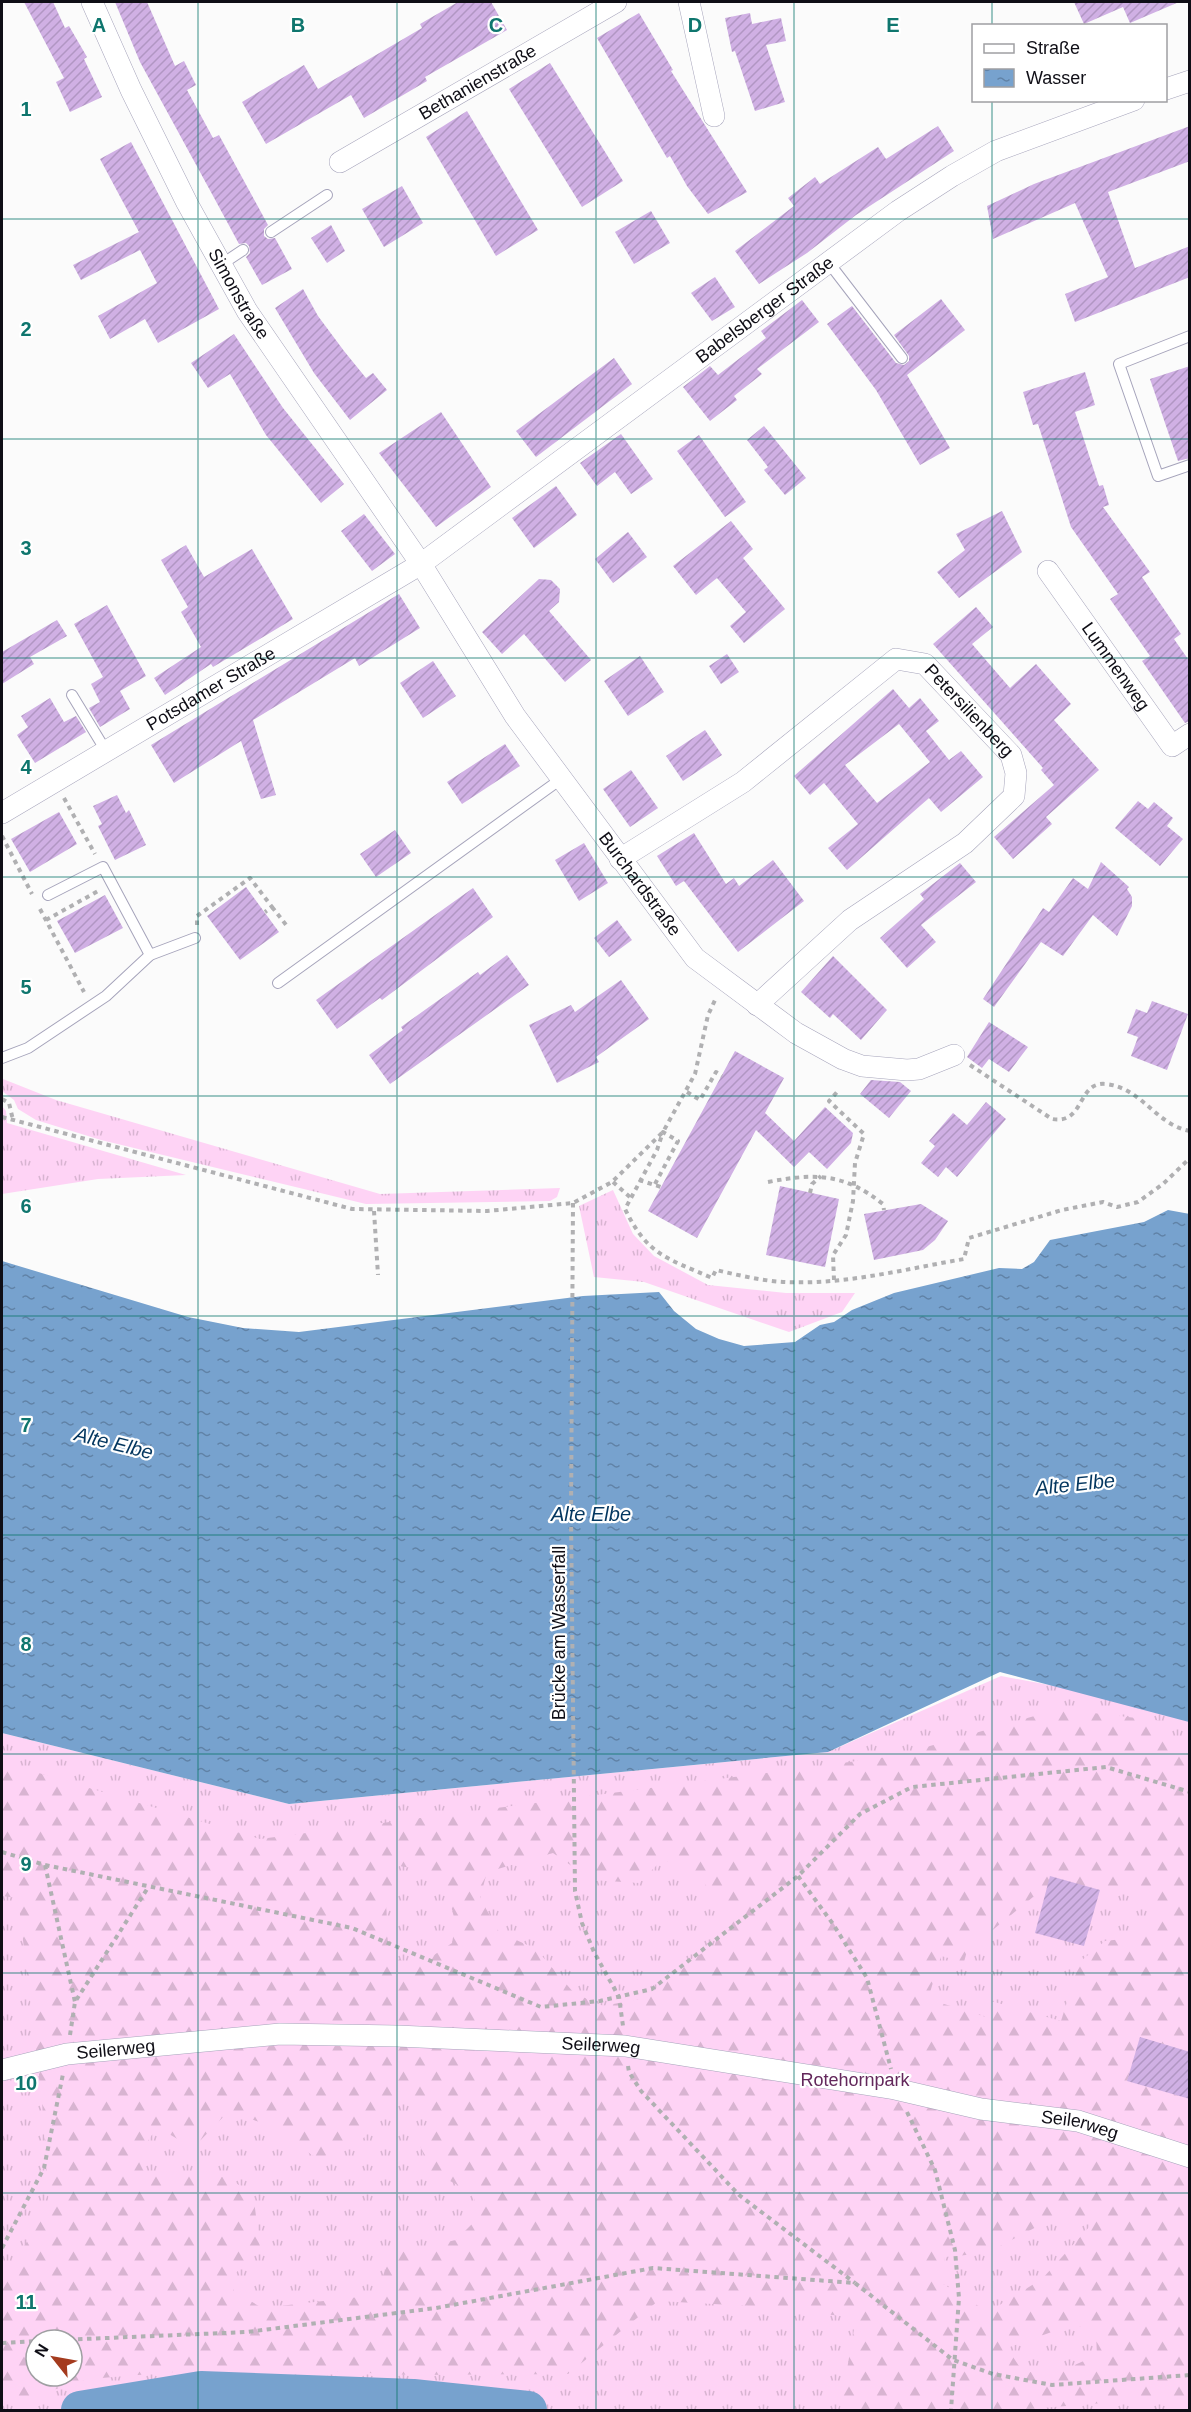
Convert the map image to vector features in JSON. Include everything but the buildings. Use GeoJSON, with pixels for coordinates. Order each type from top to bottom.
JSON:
{"type":"FeatureCollection","features":[{"type":"Feature","properties":{"kind":"street","name":"Simonstraße"},"geometry":{"type":"LineString","coordinates":[[92,2],[136,100],[187,203],[246,311],[421,564]]}},
{"type":"Feature","properties":{"kind":"street","name":"Bethanienstraße"},"geometry":{"type":"LineString","coordinates":[[340,162],[616,2]]}},
{"type":"Feature","properties":{"kind":"street"},"geometry":{"type":"LineString","coordinates":[[689,2],[714,117]]}},
{"type":"Feature","properties":{"kind":"street"},"geometry":{"type":"LineString","coordinates":[[1167,89],[1190,81]]}},
{"type":"Feature","properties":{"kind":"street","name":"Babelsberger Straße"},"geometry":{"type":"LineString","coordinates":[[421,564],[916,200],[981,159],[1129,102]]}},
{"type":"Feature","properties":{"kind":"street","name":"Potsdamer Straße"},"geometry":{"type":"LineString","coordinates":[[2,813],[421,564]]}},
{"type":"Feature","properties":{"kind":"street","name":"Burchardstraße"},"geometry":{"type":"LineString","coordinates":[[421,564],[515,716],[695,958],[825,1052],[862,1066],[919,1069],[954,1055]]}},
{"type":"Feature","properties":{"kind":"street","name":"Lummenweg"},"geometry":{"type":"LineString","coordinates":[[1048,571],[1172,746],[1190,734]]}},
{"type":"Feature","properties":{"kind":"street","name":"Petersilienberg"},"geometry":{"type":"LineString","coordinates":[[621,859],[743,782],[896,659],[925,663],[1011,756],[1016,773],[1014,796],[965,843],[850,920],[757,1005]]}},
{"type":"Feature","properties":{"kind":"street","name":"Seilerweg"},"geometry":{"type":"LineString","coordinates":[[2,2070],[67,2054],[280,2034],[397,2036],[626,2046],[896,2089],[981,2109],[1078,2121],[1190,2157]]}},
{"type":"Feature","properties":{"kind":"lane"},"geometry":{"type":"LineString","coordinates":[[271,232],[327,195]]}},
{"type":"Feature","properties":{"kind":"lane"},"geometry":{"type":"LineString","coordinates":[[222,264],[243,250]]}},
{"type":"Feature","properties":{"kind":"lane"},"geometry":{"type":"LineString","coordinates":[[829,263],[902,358]]}},
{"type":"Feature","properties":{"kind":"lane"},"geometry":{"type":"LineString","coordinates":[[1190,336],[1119,364],[1158,476],[1190,465]]}},
{"type":"Feature","properties":{"kind":"lane"},"geometry":{"type":"LineString","coordinates":[[72,695],[106,751]]}},
{"type":"Feature","properties":{"kind":"lane"},"geometry":{"type":"LineString","coordinates":[[278,983],[561,779]]}},
{"type":"Feature","properties":{"kind":"lane"},"geometry":{"type":"LineString","coordinates":[[48,895],[103,867],[150,955]]}},
{"type":"Feature","properties":{"kind":"lane"},"geometry":{"type":"LineString","coordinates":[[2,1058],[28,1048],[92,1005],[150,955],[195,938]]}},
{"type":"Feature","properties":{"kind":"path"},"geometry":{"type":"LineString","coordinates":[[60,792],[103,867]]}},
{"type":"Feature","properties":{"kind":"path"},"geometry":{"type":"LineString","coordinates":[[2,836],[92,1005]]}},
{"type":"Feature","properties":{"kind":"path"},"geometry":{"type":"LineString","coordinates":[[195,938],[197,916],[250,878],[287,926]]}},
{"type":"Feature","properties":{"kind":"path"},"geometry":{"type":"LineString","coordinates":[[46,920],[112,884]]}},
{"type":"Feature","properties":{"kind":"path"},"geometry":{"type":"LineString","coordinates":[[78,902],[81,908]]}},
{"type":"Feature","properties":{"kind":"path"},"geometry":{"type":"LineString","coordinates":[[265,912],[272,907]]}},
{"type":"Feature","properties":{"kind":"path"},"geometry":{"type":"LineString","coordinates":[[726,982],[712,1004],[700,1057],[687,1092],[663,1132],[657,1150],[625,1209],[639,1236],[650,1248],[664,1257],[712,1278],[716,1270],[784,1282],[834,1280],[964,1259],[969,1238],[1062,1209],[1103,1202],[1117,1207],[1138,1202],[1163,1184],[1190,1158]]}},
{"type":"Feature","properties":{"kind":"path"},"geometry":{"type":"LineString","coordinates":[[954,1055],[1052,1119],[1059,1120],[1071,1116],[1089,1090],[1095,1085],[1106,1084],[1138,1095],[1173,1127],[1190,1131]]}},
{"type":"Feature","properties":{"kind":"path"},"geometry":{"type":"LineString","coordinates":[[687,1092],[700,1100],[716,1072],[722,1076]]}},
{"type":"Feature","properties":{"kind":"path"},"geometry":{"type":"LineString","coordinates":[[834,1280],[833,1255],[846,1235],[855,1163],[864,1134],[829,1101],[838,1091]]}},
{"type":"Feature","properties":{"kind":"path"},"geometry":{"type":"LineString","coordinates":[[2,1099],[9,1103],[13,1120]]}},
{"type":"Feature","properties":{"kind":"path"},"geometry":{"type":"LineString","coordinates":[[2,1117],[352,1209],[374,1211],[487,1211],[573,1203],[612,1182],[663,1132]]}},
{"type":"Feature","properties":{"kind":"path"},"geometry":{"type":"LineString","coordinates":[[841,1121],[846,1117]]}},
{"type":"Feature","properties":{"kind":"path"},"geometry":{"type":"LineString","coordinates":[[655,1184],[678,1141],[663,1132]]}},
{"type":"Feature","properties":{"kind":"path"},"geometry":{"type":"LineString","coordinates":[[768,1182],[797,1176],[821,1176],[854,1184],[883,1204],[884,1210]]}},
{"type":"Feature","properties":{"kind":"path"},"geometry":{"type":"LineString","coordinates":[[810,1193],[812,1184],[821,1176]]}},
{"type":"Feature","properties":{"kind":"path"},"geometry":{"type":"LineString","coordinates":[[639,1180],[661,1187]]}},
{"type":"Feature","properties":{"kind":"path"},"geometry":{"type":"LineString","coordinates":[[612,1182],[630,1197]]}},
{"type":"Feature","properties":{"kind":"path","name":"Brücke am Wasserfall"},"geometry":{"type":"LineString","coordinates":[[573,1203],[571,1245],[575,1891],[582,1923],[619,1997]]}},
{"type":"Feature","properties":{"kind":"path"},"geometry":{"type":"LineString","coordinates":[[374,1211],[378,1275]]}},
{"type":"Feature","properties":{"kind":"path"},"geometry":{"type":"LineString","coordinates":[[2,1852],[45,1865],[352,1928],[542,2007],[619,1997],[652,1989],[798,1876],[860,1814],[912,1787],[1106,1767],[1190,1792]]}},
{"type":"Feature","properties":{"kind":"path"},"geometry":{"type":"LineString","coordinates":[[2,2248],[44,2168],[75,2002],[45,1865]]}},
{"type":"Feature","properties":{"kind":"path"},"geometry":{"type":"LineString","coordinates":[[75,2002],[149,1886]]}},
{"type":"Feature","properties":{"kind":"path"},"geometry":{"type":"LineString","coordinates":[[619,1997],[629,2072],[641,2091],[684,2138],[739,2195],[953,2360],[993,2374],[1052,2385],[1190,2374]]}},
{"type":"Feature","properties":{"kind":"path"},"geometry":{"type":"LineString","coordinates":[[84,2339],[258,2330],[436,2308],[654,2268],[855,2283]]}},
{"type":"Feature","properties":{"kind":"path"},"geometry":{"type":"LineString","coordinates":[[2,2343],[24,2342]]}},
{"type":"Feature","properties":{"kind":"path"},"geometry":{"type":"LineString","coordinates":[[951,2410],[954,2390],[953,2360]]}},
{"type":"Feature","properties":{"kind":"green space"},"geometry":{"type":"Polygon","coordinates":[[[3,1079],[56,1100],[380,1194],[560,1188],[557,1197],[550,1201],[366,1204],[101,1140],[36,1120],[18,1109],[14,1100],[2,1091],[3,1079]]]}},
{"type":"Feature","properties":{"kind":"green space"},"geometry":{"type":"Polygon","coordinates":[[[2,1106],[6,1111],[7,1123],[186,1175],[98,1179],[2,1194],[2,1106]]]}},
{"type":"Feature","properties":{"kind":"green space"},"geometry":{"type":"Polygon","coordinates":[[[613,1190],[633,1234],[654,1256],[708,1285],[786,1293],[855,1293],[842,1312],[789,1332],[644,1282],[594,1277],[579,1206],[613,1190]]]}},
{"type":"Feature","properties":{"kind":"green space","name":"Rotehornpark"},"geometry":{"type":"Polygon","coordinates":[[[1001,1676],[1189,1711],[1189,2410],[2,2410],[2,1733],[289,1804],[828,1752],[1001,1676]]]}},
{"type":"Feature","properties":{"kind":"green space","name":"Rotehornpark"},"geometry":{"type":"Polygon","coordinates":[[[1059,1709],[1162,1721],[1189,1773],[1189,2052],[1140,2037],[1127,2080],[1189,2099],[1189,2396],[1017,2410],[840,2409],[856,2318],[771,2307],[658,2301],[568,2374],[412,2375],[236,2367],[84,2381],[84,2328],[24,2328],[24,2388],[59,2388],[23,2399],[2,2395],[2,2281],[49,2207],[42,2100],[18,1898],[2,1896],[2,1762],[260,1839],[895,1756],[1059,1709]],[[553,1853],[487,1872],[480,1898],[499,1932],[536,1949],[574,1993],[603,2006],[650,1997],[669,1971],[714,1947],[726,1913],[702,1880],[663,1859],[639,1883],[592,1880],[553,1853]],[[399,1866],[386,1903],[388,1948],[403,1962],[422,1963],[452,1943],[456,1921],[439,1872],[399,1866]],[[1134,1888],[1044,1899],[1033,1897],[989,1933],[970,1940],[964,1962],[941,1956],[928,1999],[986,2017],[991,2001],[1061,2021],[1076,1973],[1070,1970],[1105,1941],[1140,1937],[1155,1924],[1154,1903],[1134,1888]],[[397,2093],[362,2140],[318,2159],[266,2124],[228,2112],[193,2148],[157,2127],[137,2158],[145,2174],[225,2177],[253,2193],[260,2247],[234,2275],[234,2291],[262,2308],[376,2295],[391,2254],[456,2240],[478,2218],[473,2193],[429,2170],[417,2137],[433,2115],[421,2097],[397,2093]],[[1071,2216],[1040,2225],[987,2253],[945,2257],[940,2282],[988,2312],[1042,2279],[1091,2225],[1071,2216]],[[1074,2324],[1007,2348],[1023,2372],[1059,2372],[1097,2355],[1096,2334],[1074,2324]]]}},
{"type":"Feature","properties":{"kind":"water","name":"Alte Elbe"},"geometry":{"type":"Polygon","coordinates":[[[1168,1210],[1190,1214],[1189,1722],[1000,1672],[828,1752],[289,1804],[2,1733],[2,1261],[188,1317],[243,1328],[299,1332],[583,1296],[659,1292],[674,1311],[696,1329],[744,1346],[795,1342],[820,1325],[834,1322],[852,1310],[894,1293],[999,1268],[1022,1269],[1034,1262],[1050,1240],[1144,1222],[1168,1210]]]}},
{"type":"Feature","properties":{"kind":"waterway"},"geometry":{"type":"LineString","coordinates":[[80,2410],[201,2390],[413,2398],[528,2410]]}}]}
